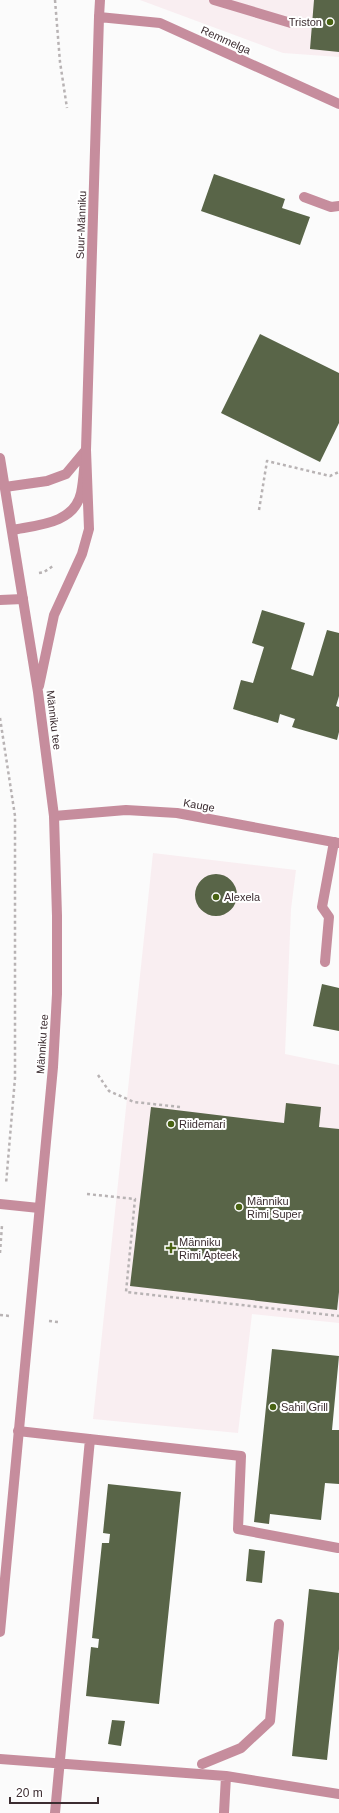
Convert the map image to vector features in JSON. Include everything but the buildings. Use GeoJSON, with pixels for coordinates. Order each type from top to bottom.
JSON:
{"type":"FeatureCollection","features":[{"type":"Feature","properties":{"kind":"street","name":"Suur-Männiku"},"geometry":{"type":"LineString","coordinates":[[12,530],[53,522],[72,512],[81,495],[86,450],[100,0]]}},
{"type":"Feature","properties":{"kind":"street"},"geometry":{"type":"LineString","coordinates":[[214,0],[291,23]]}},
{"type":"Feature","properties":{"kind":"street","name":"Remmelga"},"geometry":{"type":"LineString","coordinates":[[99,17],[160,24],[339,104]]}},
{"type":"Feature","properties":{"kind":"street"},"geometry":{"type":"LineString","coordinates":[[304,197],[331,207],[339,206]]}},
{"type":"Feature","properties":{"kind":"street"},"geometry":{"type":"LineString","coordinates":[[5,487],[47,481],[66,474],[86,450]]}},
{"type":"Feature","properties":{"kind":"street"},"geometry":{"type":"LineString","coordinates":[[38,692],[54,615],[79,561],[89,529],[86,450]]}},
{"type":"Feature","properties":{"kind":"street","name":"Männiku tee"},"geometry":{"type":"LineString","coordinates":[[0,458],[38,692],[54,816],[57,916],[57,994],[53,1067],[0,1632]]}},
{"type":"Feature","properties":{"kind":"street"},"geometry":{"type":"LineString","coordinates":[[0,600],[23,599]]}},
{"type":"Feature","properties":{"kind":"street","name":"Kauge"},"geometry":{"type":"LineString","coordinates":[[54,816],[126,810],[177,813],[336,842]]}},
{"type":"Feature","properties":{"kind":"street"},"geometry":{"type":"LineString","coordinates":[[325,962],[329,917],[322,907],[336,842]]}},
{"type":"Feature","properties":{"kind":"street"},"geometry":{"type":"LineString","coordinates":[[2,1204],[39,1208]]}},
{"type":"Feature","properties":{"kind":"street"},"geometry":{"type":"LineString","coordinates":[[18,1430],[241,1456],[238,1529],[338,1548]]}},
{"type":"Feature","properties":{"kind":"street"},"geometry":{"type":"LineString","coordinates":[[54,1813],[90,1439]]}},
{"type":"Feature","properties":{"kind":"street"},"geometry":{"type":"LineString","coordinates":[[202,1764],[241,1748],[270,1721],[279,1624]]}},
{"type":"Feature","properties":{"kind":"street"},"geometry":{"type":"LineString","coordinates":[[0,1759],[226,1776],[339,1794]]}},
{"type":"Feature","properties":{"kind":"street"},"geometry":{"type":"LineString","coordinates":[[224,1813],[226,1776]]}},
{"type":"Feature","properties":{"kind":"street"},"geometry":{"type":"LineString","coordinates":[[324,1792],[339,1788]]}},
{"type":"Feature","properties":{"kind":"path"},"geometry":{"type":"LineString","coordinates":[[54,0],[60,62],[68,108]]}},
{"type":"Feature","properties":{"kind":"path"},"geometry":{"type":"LineString","coordinates":[[259,510],[267,461],[330,476],[339,472]]}},
{"type":"Feature","properties":{"kind":"path"},"geometry":{"type":"LineString","coordinates":[[0,718],[15,816],[15,1078],[2,1204],[0,1253]]}},
{"type":"Feature","properties":{"kind":"path"},"geometry":{"type":"LineString","coordinates":[[98,1075],[110,1091],[134,1102],[180,1107]]}},
{"type":"Feature","properties":{"kind":"path"},"geometry":{"type":"LineString","coordinates":[[87,1194],[135,1199],[126,1292],[339,1316]]}},
{"type":"Feature","properties":{"kind":"shaded area"},"geometry":{"type":"Polygon","coordinates":[[[140,0],[339,0],[339,57],[283,53],[140,0]]]}},
{"type":"Feature","properties":{"kind":"shaded area"},"geometry":{"type":"Polygon","coordinates":[[[153,853],[296,870],[291,909],[285,1054],[339,1065],[339,1323],[252,1314],[238,1433],[93,1419],[153,853]]]}},
{"type":"Feature","properties":{"kind":"place","name":"Triston"},"geometry":{"type":"Point","coordinates":[330,22]}},
{"type":"Feature","properties":{"kind":"place","name":"Alexela"},"geometry":{"type":"Point","coordinates":[216,897]}},
{"type":"Feature","properties":{"kind":"place","name":"Riidemari"},"geometry":{"type":"Point","coordinates":[171,1124]}},
{"type":"Feature","properties":{"kind":"place","name":"Männiku Rimi Super"},"geometry":{"type":"Point","coordinates":[239,1207]}},
{"type":"Feature","properties":{"kind":"place","name":"Männiku Rimi Apteek"},"geometry":{"type":"Point","coordinates":[171,1248]}},
{"type":"Feature","properties":{"kind":"place","name":"Sahil Grill"},"geometry":{"type":"Point","coordinates":[273,1407]}}]}
